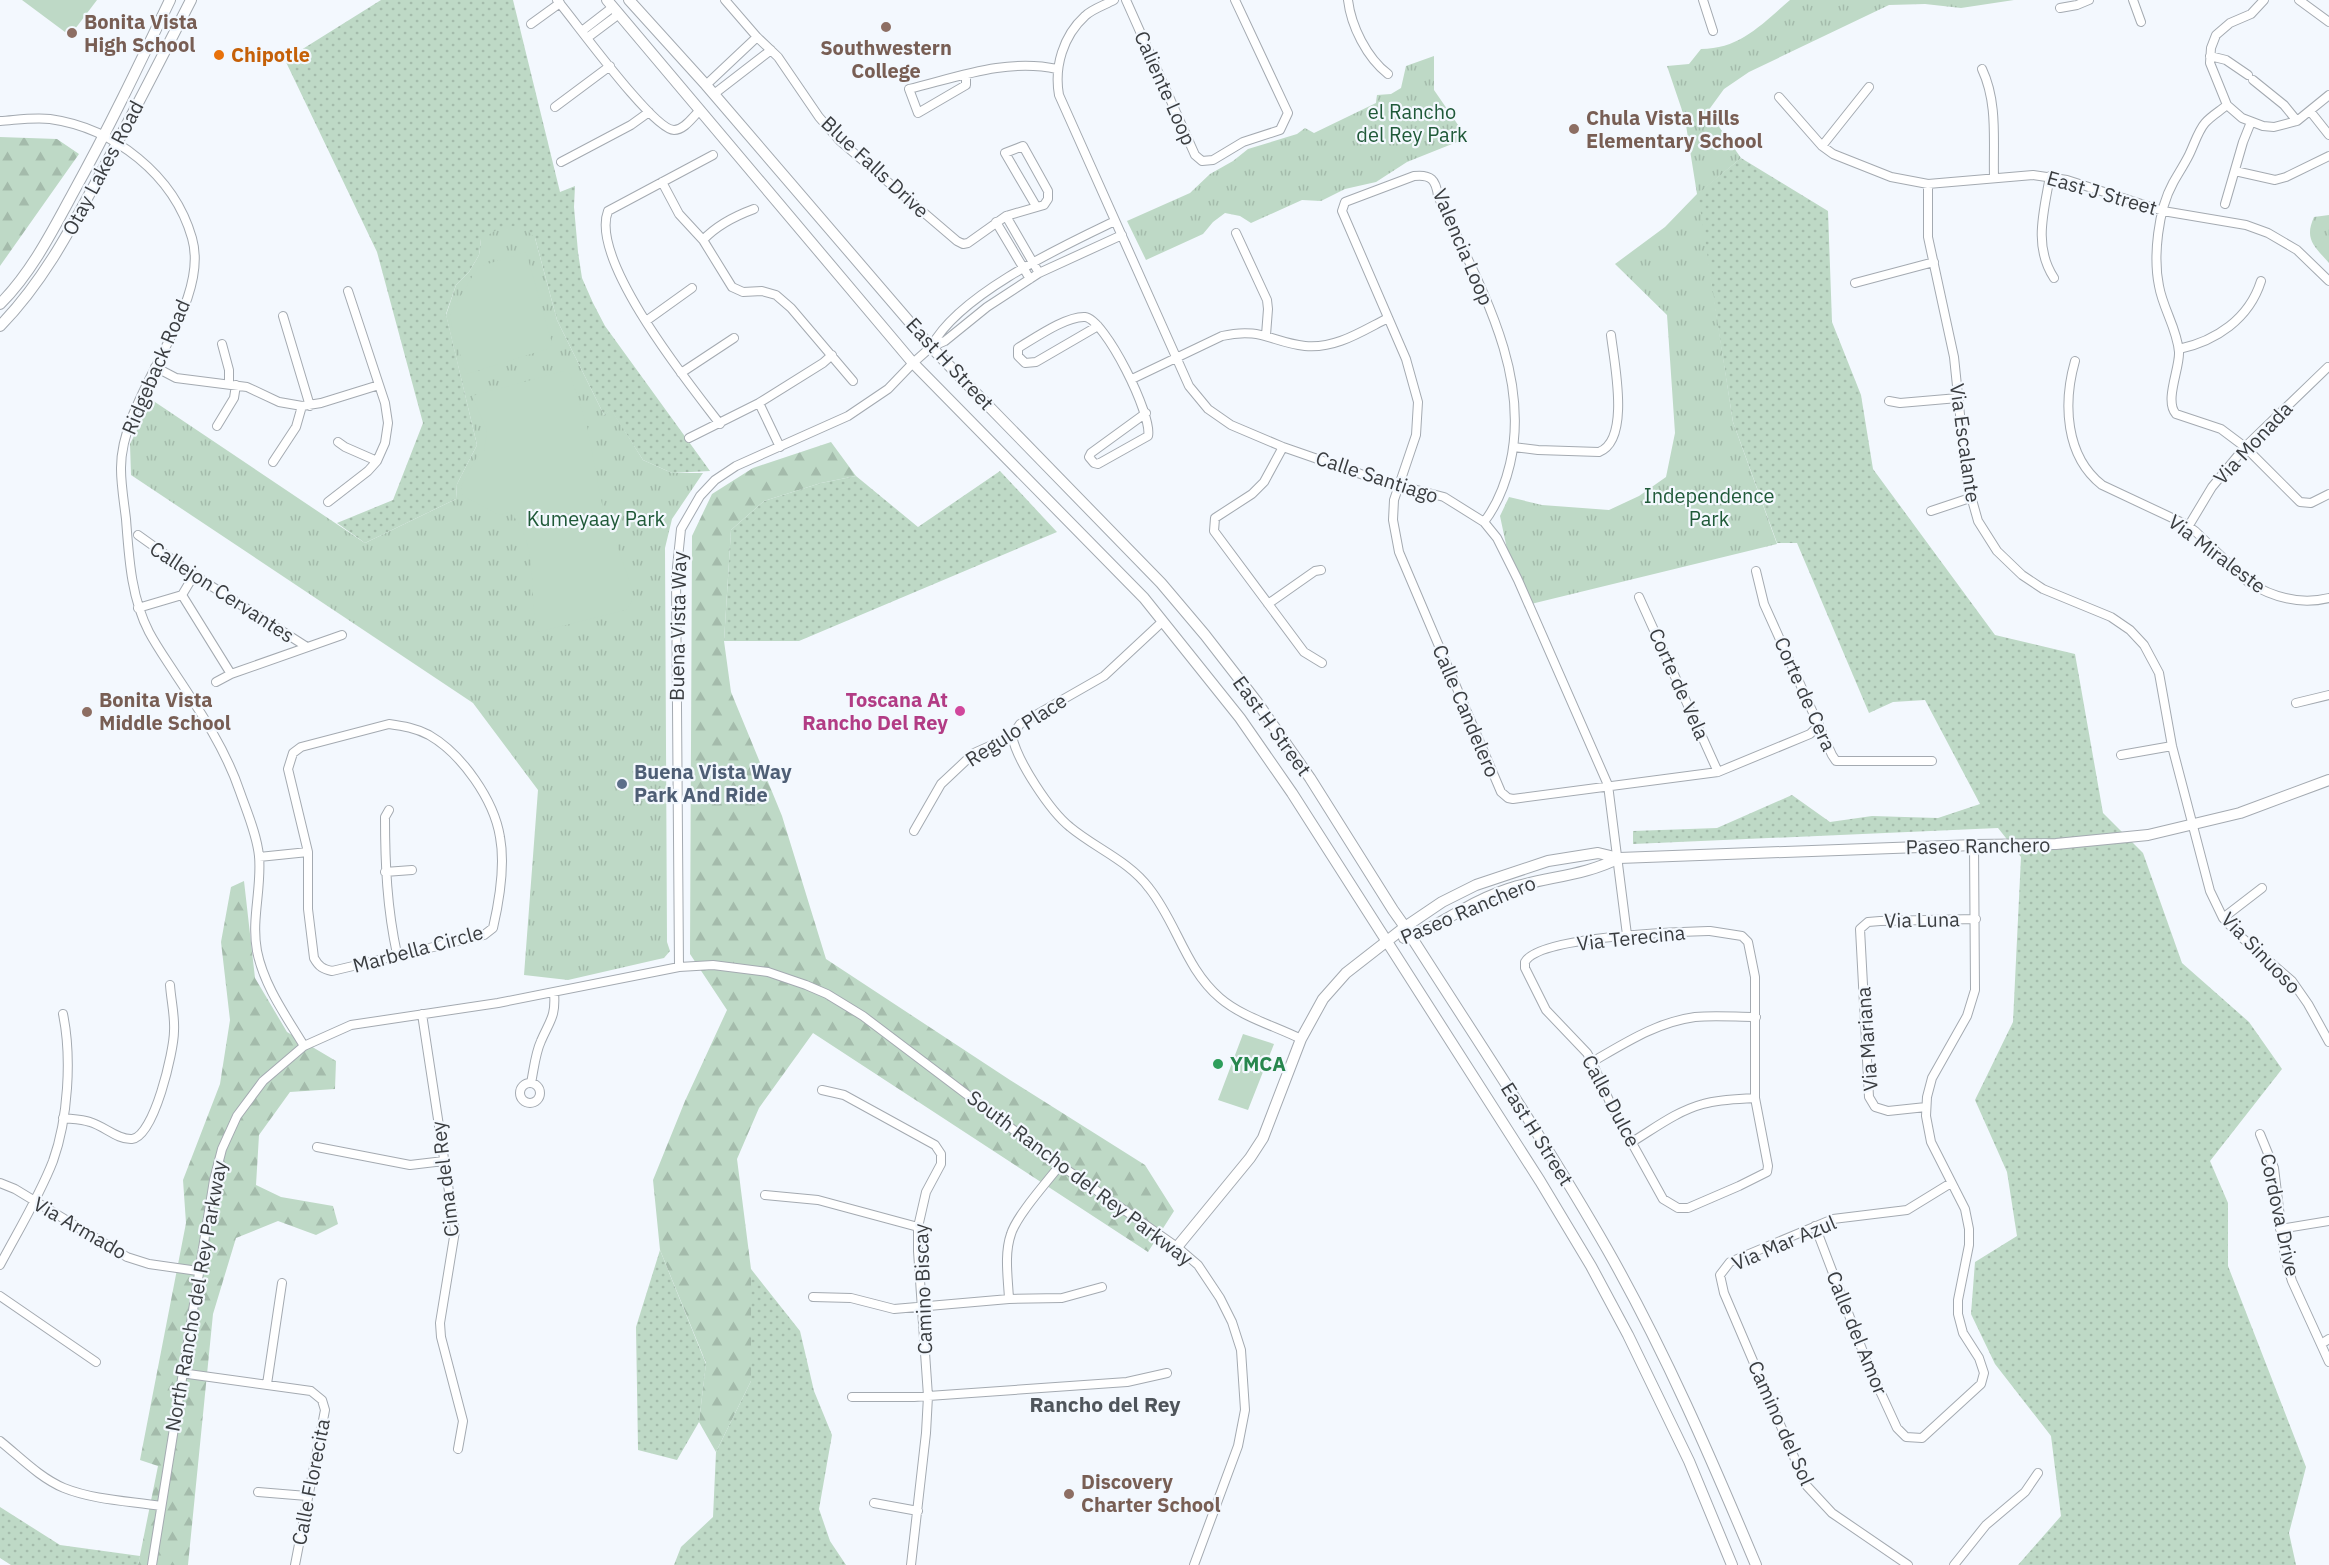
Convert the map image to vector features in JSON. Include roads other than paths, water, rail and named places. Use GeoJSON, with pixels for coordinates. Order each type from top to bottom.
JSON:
{"type":"FeatureCollection","features":[{"type":"Feature","properties":{"kind":"main road","name":"Otay Lakes Road"},"geometry":{"type":"LineString","coordinates":[[0,304],[13,291],[52,232],[105,136],[170,0]]}},
{"type":"Feature","properties":{"kind":"main road","name":"Otay Lakes Road"},"geometry":{"type":"LineString","coordinates":[[0,326],[24,301],[64,241],[191,0]]}},
{"type":"Feature","properties":{"kind":"main road","name":"East H Street"},"geometry":{"type":"LineString","coordinates":[[629,0],[714,94],[931,347],[1161,583],[1257,702],[1303,768],[1558,1166],[1608,1250],[1646,1320],[1707,1446],[1756,1565]]}},
{"type":"Feature","properties":{"kind":"main road","name":"East H Street"},"geometry":{"type":"LineString","coordinates":[[613,7],[913,363],[1144,598],[1188,651],[1253,737],[1292,793],[1591,1266],[1628,1335],[1689,1461],[1732,1565]]}},
{"type":"Feature","properties":{"kind":"main road","name":"Paseo Ranchero"},"geometry":{"type":"LineString","coordinates":[[1408,932],[1442,902],[1476,885],[1548,861],[1598,853],[1619,858],[2056,844],[2148,835],[2240,813],[2329,780]]}},
{"type":"Feature","properties":{"kind":"main road","name":"Paseo Ranchero"},"geometry":{"type":"LineString","coordinates":[[1177,1247],[1250,1158],[1263,1138],[1301,1039],[1323,999],[1346,973],[1387,943],[1408,932],[1507,889],[1548,877],[1602,867],[1619,858]]}},
{"type":"Feature","properties":{"kind":"street","name":"Blue Falls Drive"},"geometry":{"type":"LineString","coordinates":[[725,0],[771,50],[819,117],[840,141],[957,241],[963,244],[968,243],[1006,216],[1036,206]]}},
{"type":"Feature","properties":{"kind":"street"},"geometry":{"type":"LineString","coordinates":[[1114,0],[1085,15],[1073,31],[1063,49],[1057,86],[1061,103],[1122,235]]}},
{"type":"Feature","properties":{"kind":"street","name":"Caliente Loop"},"geometry":{"type":"LineString","coordinates":[[1126,0],[1195,155],[1202,161],[1213,160],[1243,142],[1280,130],[1288,113],[1235,0]]}},
{"type":"Feature","properties":{"kind":"street"},"geometry":{"type":"LineString","coordinates":[[1348,0],[1350,15],[1372,58],[1378,67],[1388,74]]}},
{"type":"Feature","properties":{"kind":"street"},"geometry":{"type":"LineString","coordinates":[[1703,0],[1713,31]]}},
{"type":"Feature","properties":{"kind":"street"},"geometry":{"type":"LineString","coordinates":[[2060,8],[2089,0]]}},
{"type":"Feature","properties":{"kind":"street"},"geometry":{"type":"LineString","coordinates":[[2133,0],[2141,22]]}},
{"type":"Feature","properties":{"kind":"street"},"geometry":{"type":"LineString","coordinates":[[2264,0],[2251,14],[2230,23],[2216,35],[2210,63],[2227,105],[2242,118],[2263,126],[2274,127],[2297,121],[2329,95]]}},
{"type":"Feature","properties":{"kind":"street"},"geometry":{"type":"LineString","coordinates":[[2299,0],[2329,22]]}},
{"type":"Feature","properties":{"kind":"street"},"geometry":{"type":"LineString","coordinates":[[531,24],[559,2],[609,66],[649,112],[672,130],[681,129],[699,111]]}},
{"type":"Feature","properties":{"kind":"street"},"geometry":{"type":"LineString","coordinates":[[585,34],[613,7]]}},
{"type":"Feature","properties":{"kind":"street"},"geometry":{"type":"LineString","coordinates":[[706,85],[757,37]]}},
{"type":"Feature","properties":{"kind":"street"},"geometry":{"type":"LineString","coordinates":[[714,94],[771,50]]}},
{"type":"Feature","properties":{"kind":"street"},"geometry":{"type":"LineString","coordinates":[[2210,56],[2226,60],[2284,105],[2297,121]]}},
{"type":"Feature","properties":{"kind":"street"},"geometry":{"type":"LineString","coordinates":[[555,107],[609,66]]}},
{"type":"Feature","properties":{"kind":"street"},"geometry":{"type":"LineString","coordinates":[[966,75],[966,85],[918,113],[909,89],[993,68],[1044,66],[1058,69]]}},
{"type":"Feature","properties":{"kind":"street"},"geometry":{"type":"LineString","coordinates":[[1982,69],[1993,105],[1994,177]]}},
{"type":"Feature","properties":{"kind":"street"},"geometry":{"type":"LineString","coordinates":[[1821,146],[1869,87]]}},
{"type":"Feature","properties":{"kind":"street","name":"East J Street"},"geometry":{"type":"LineString","coordinates":[[1779,97],[1821,146],[1858,166],[1891,177],[1928,184],[2033,175],[2067,180],[2163,211],[2246,225],[2268,233],[2297,250],[2329,281]]}},
{"type":"Feature","properties":{"kind":"street"},"geometry":{"type":"LineString","coordinates":[[2227,105],[2205,123],[2172,184],[2163,211],[2155,266],[2161,295],[2179,349],[2171,402],[2172,410],[2176,414],[2221,429],[2245,447],[2300,502],[2311,503],[2329,494]]}},
{"type":"Feature","properties":{"kind":"street"},"geometry":{"type":"LineString","coordinates":[[2310,111],[2329,135]]}},
{"type":"Feature","properties":{"kind":"street"},"geometry":{"type":"LineString","coordinates":[[561,162],[632,125],[649,112]]}},
{"type":"Feature","properties":{"kind":"street","name":"Ridgeback Road"},"geometry":{"type":"LineString","coordinates":[[0,121],[47,118],[105,136],[151,169],[166,184],[184,215],[193,241],[194,271],[186,303],[128,422],[121,468],[130,572],[138,608],[150,635],[218,742],[239,788],[259,856],[255,923],[258,953],[273,994],[304,1046]]}},
{"type":"Feature","properties":{"kind":"street"},"geometry":{"type":"LineString","coordinates":[[2225,204],[2251,122]]}},
{"type":"Feature","properties":{"kind":"street"},"geometry":{"type":"LineString","coordinates":[[1023,146],[1048,190],[1048,199],[1044,205],[1036,206],[1005,153],[1023,146]]}},
{"type":"Feature","properties":{"kind":"street"},"geometry":{"type":"LineString","coordinates":[[713,155],[608,211],[605,218],[611,253],[632,300],[681,373],[720,424]]}},
{"type":"Feature","properties":{"kind":"street"},"geometry":{"type":"LineString","coordinates":[[2235,171],[2275,180],[2329,156]]}},
{"type":"Feature","properties":{"kind":"street","name":"Valencia Loop"},"geometry":{"type":"LineString","coordinates":[[1398,484],[1414,446],[1418,408],[1413,379],[1342,211],[1345,202],[1414,176],[1424,175],[1431,177],[1437,184],[1438,196],[1501,336],[1513,387],[1515,420],[1513,447],[1501,491],[1484,522]]}},
{"type":"Feature","properties":{"kind":"street"},"geometry":{"type":"LineString","coordinates":[[2050,176],[2040,233],[2048,268],[2054,278]]}},
{"type":"Feature","properties":{"kind":"street"},"geometry":{"type":"LineString","coordinates":[[662,182],[679,214],[703,240],[732,286],[743,292],[762,291],[776,295],[791,308],[853,381]]}},
{"type":"Feature","properties":{"kind":"street","name":"Via Escalante"},"geometry":{"type":"LineString","coordinates":[[1928,184],[1927,224],[1953,351],[1970,498],[1978,521],[1990,542],[2022,575],[2043,589],[2111,617],[2130,630],[2144,645],[2158,673],[2172,746],[2192,825]]}},
{"type":"Feature","properties":{"kind":"street"},"geometry":{"type":"LineString","coordinates":[[703,240],[712,230],[754,209]]}},
{"type":"Feature","properties":{"kind":"street"},"geometry":{"type":"LineString","coordinates":[[1006,216],[1039,273]]}},
{"type":"Feature","properties":{"kind":"street","name":"Buena Vista Way"},"geometry":{"type":"LineString","coordinates":[[679,967],[676,577],[681,529],[700,496],[715,480],[736,466],[848,416],[888,390],[931,347],[942,328],[981,296],[1033,262],[1115,221]]}},
{"type":"Feature","properties":{"kind":"street"},"geometry":{"type":"LineString","coordinates":[[996,222],[1030,279]]}},
{"type":"Feature","properties":{"kind":"street"},"geometry":{"type":"LineString","coordinates":[[1236,233],[1267,300],[1266,335]]}},
{"type":"Feature","properties":{"kind":"street","name":"Buena Vista Way"},"geometry":{"type":"LineString","coordinates":[[931,347],[945,341],[987,307],[1039,273],[1122,235]]}},
{"type":"Feature","properties":{"kind":"street","name":"Calle Santiago"},"geometry":{"type":"LineString","coordinates":[[1122,235],[1189,387],[1208,409],[1230,425],[1283,447],[1378,480],[1444,497],[1484,522],[1497,538],[1508,558],[1608,785],[1627,935]]}},
{"type":"Feature","properties":{"kind":"street"},"geometry":{"type":"LineString","coordinates":[[1855,283],[1934,262]]}},
{"type":"Feature","properties":{"kind":"street"},"geometry":{"type":"LineString","coordinates":[[2179,349],[2205,342],[2227,329],[2237,320],[2258,291],[2261,281]]}},
{"type":"Feature","properties":{"kind":"street"},"geometry":{"type":"LineString","coordinates":[[646,321],[692,288]]}},
{"type":"Feature","properties":{"kind":"street"},"geometry":{"type":"LineString","coordinates":[[328,502],[368,471],[377,461],[385,443],[388,423],[379,385],[348,291]]}},
{"type":"Feature","properties":{"kind":"street"},"geometry":{"type":"LineString","coordinates":[[273,462],[296,428],[306,406],[283,316]]}},
{"type":"Feature","properties":{"kind":"street"},"geometry":{"type":"LineString","coordinates":[[1098,326],[1036,362],[1029,364],[1018,356],[1018,348],[1063,323],[1077,318],[1090,318],[1098,326],[1132,379],[1146,413],[1149,430],[1148,436],[1098,464],[1091,461],[1090,453],[1146,413]]}},
{"type":"Feature","properties":{"kind":"street"},"geometry":{"type":"LineString","coordinates":[[1132,379],[1229,335],[1251,332],[1304,346],[1322,346],[1339,342],[1388,318]]}},
{"type":"Feature","properties":{"kind":"street"},"geometry":{"type":"LineString","coordinates":[[1513,447],[1599,452],[1606,450],[1613,440],[1619,401],[1611,335]]}},
{"type":"Feature","properties":{"kind":"street"},"geometry":{"type":"LineString","coordinates":[[681,373],[734,338]]}},
{"type":"Feature","properties":{"kind":"street"},"geometry":{"type":"LineString","coordinates":[[217,426],[234,398],[222,344]]}},
{"type":"Feature","properties":{"kind":"street"},"geometry":{"type":"LineString","coordinates":[[689,438],[759,403],[832,355]]}},
{"type":"Feature","properties":{"kind":"street","name":"Via Miraleste"},"geometry":{"type":"LineString","coordinates":[[2075,361],[2070,379],[2070,423],[2075,450],[2084,466],[2102,484],[2188,527],[2248,582],[2258,588],[2289,599],[2329,598]]}},
{"type":"Feature","properties":{"kind":"street"},"geometry":{"type":"LineString","coordinates":[[155,367],[176,378],[247,387],[279,402],[306,406],[379,385]]}},
{"type":"Feature","properties":{"kind":"street","name":"Via Monada"},"geometry":{"type":"LineString","coordinates":[[2188,527],[2212,487],[2245,447],[2328,367]]}},
{"type":"Feature","properties":{"kind":"street"},"geometry":{"type":"LineString","coordinates":[[1889,401],[1900,403],[1958,398]]}},
{"type":"Feature","properties":{"kind":"street"},"geometry":{"type":"LineString","coordinates":[[759,403],[780,447]]}},
{"type":"Feature","properties":{"kind":"street"},"geometry":{"type":"LineString","coordinates":[[338,442],[377,461]]}},
{"type":"Feature","properties":{"kind":"street"},"geometry":{"type":"LineString","coordinates":[[1283,447],[1264,482],[1252,494],[1215,518],[1214,531],[1304,652],[1322,663]]}},
{"type":"Feature","properties":{"kind":"street","name":"Calle Candelero"},"geometry":{"type":"LineString","coordinates":[[1398,484],[1393,520],[1398,552],[1500,792],[1508,798],[1718,772],[1810,734],[1819,725]]}},
{"type":"Feature","properties":{"kind":"street"},"geometry":{"type":"LineString","coordinates":[[1931,511],[1970,498]]}},
{"type":"Feature","properties":{"kind":"street","name":"Callejon Cervantes"},"geometry":{"type":"LineString","coordinates":[[138,536],[307,647]]}},
{"type":"Feature","properties":{"kind":"street"},"geometry":{"type":"LineString","coordinates":[[1268,604],[1315,571],[1321,570]]}},
{"type":"Feature","properties":{"kind":"street","name":"Corte de Cera"},"geometry":{"type":"LineString","coordinates":[[1756,571],[1764,604],[1836,761],[1932,761]]}},
{"type":"Feature","properties":{"kind":"street"},"geometry":{"type":"LineString","coordinates":[[138,608],[182,595],[194,574]]}},
{"type":"Feature","properties":{"kind":"street"},"geometry":{"type":"LineString","coordinates":[[182,595],[231,674]]}},
{"type":"Feature","properties":{"kind":"street","name":"Corte de Vela"},"geometry":{"type":"LineString","coordinates":[[1639,597],[1718,772]]}},
{"type":"Feature","properties":{"kind":"street","name":"Regulo Place"},"geometry":{"type":"LineString","coordinates":[[914,831],[941,784],[974,753],[1012,736],[1020,724],[1104,676],[1162,622]]}},
{"type":"Feature","properties":{"kind":"street"},"geometry":{"type":"LineString","coordinates":[[216,682],[231,674],[342,635]]}},
{"type":"Feature","properties":{"kind":"street"},"geometry":{"type":"LineString","coordinates":[[2296,703],[2329,695]]}},
{"type":"Feature","properties":{"kind":"street","name":"Marbella Circle"},"geometry":{"type":"LineString","coordinates":[[389,724],[417,729],[430,735],[453,754],[480,787],[492,809],[500,836],[502,858],[493,928],[484,935],[332,971],[324,969],[318,965],[315,958],[308,909],[308,852],[288,769],[292,753],[301,747],[389,724]]}},
{"type":"Feature","properties":{"kind":"street"},"geometry":{"type":"LineString","coordinates":[[1012,736],[1015,750],[1057,815],[1069,827],[1133,871],[1148,886],[1190,961],[1209,988],[1236,1009],[1301,1039]]}},
{"type":"Feature","properties":{"kind":"street"},"geometry":{"type":"LineString","coordinates":[[2121,755],[2172,746]]}},
{"type":"Feature","properties":{"kind":"street"},"geometry":{"type":"LineString","coordinates":[[389,810],[385,817],[385,872],[387,903],[397,954]]}},
{"type":"Feature","properties":{"kind":"street","name":"Via Sinuoso"},"geometry":{"type":"LineString","coordinates":[[2192,825],[2210,891],[2223,918],[2240,936],[2292,981],[2329,1042]]}},
{"type":"Feature","properties":{"kind":"street"},"geometry":{"type":"LineString","coordinates":[[1951,1183],[1931,1142],[1926,1107],[1929,1087],[1936,1069],[1967,1016],[1973,1000],[1976,919],[1974,845]]}},
{"type":"Feature","properties":{"kind":"street"},"geometry":{"type":"LineString","coordinates":[[259,856],[308,852]]}},
{"type":"Feature","properties":{"kind":"street"},"geometry":{"type":"LineString","coordinates":[[385,872],[412,870]]}},
{"type":"Feature","properties":{"kind":"street"},"geometry":{"type":"LineString","coordinates":[[2223,918],[2262,888]]}},
{"type":"Feature","properties":{"kind":"street","name":"Via Luna"},"geometry":{"type":"LineString","coordinates":[[1868,922],[1976,919]]}},
{"type":"Feature","properties":{"kind":"street","name":"Via Mariana"},"geometry":{"type":"LineString","coordinates":[[1868,922],[1860,929],[1869,1096],[1875,1107],[1888,1111],[1926,1107]]}},
{"type":"Feature","properties":{"kind":"street","name":"Via Terecina"},"geometry":{"type":"LineString","coordinates":[[1526,962],[1536,952],[1627,935],[1710,931],[1742,936],[1748,942],[1755,977],[1756,1017]]}},
{"type":"Feature","properties":{"kind":"street","name":"Calle Dulce"},"geometry":{"type":"LineString","coordinates":[[1526,962],[1525,968],[1546,1010],[1587,1053],[1612,1107],[1663,1199],[1678,1208],[1688,1208],[1767,1172],[1755,1098]]}},
{"type":"Feature","properties":{"kind":"street","name":"South Rancho del Rey Parkway"},"geometry":{"type":"LineString","coordinates":[[679,967],[713,964],[768,972],[827,994],[863,1016],[1060,1165],[1177,1247],[1198,1265],[1220,1298],[1232,1322],[1241,1350],[1245,1410],[1238,1446],[1194,1565]]}},
{"type":"Feature","properties":{"kind":"street","name":"North Rancho del Rey Parkway"},"geometry":{"type":"LineString","coordinates":[[152,1565],[181,1373],[214,1180],[222,1149],[237,1116],[262,1081],[304,1046],[351,1025],[498,1004],[679,967]]}},
{"type":"Feature","properties":{"kind":"street"},"geometry":{"type":"LineString","coordinates":[[63,1118],[89,1121],[121,1138],[134,1139],[142,1136],[149,1124],[170,1064],[174,1030],[170,985]]}},
{"type":"Feature","properties":{"kind":"street"},"geometry":{"type":"LineString","coordinates":[[531,1083],[540,1042],[552,1020],[555,1005],[554,992]]}},
{"type":"Feature","properties":{"kind":"street"},"geometry":{"type":"LineString","coordinates":[[0,1265],[52,1163],[63,1118],[69,1058],[63,1014]]}},
{"type":"Feature","properties":{"kind":"street","name":"Cima del Rey"},"geometry":{"type":"LineString","coordinates":[[422,1014],[454,1231],[440,1323],[441,1337],[463,1421],[458,1449]]}},
{"type":"Feature","properties":{"kind":"street"},"geometry":{"type":"LineString","coordinates":[[1593,1062],[1638,1036],[1672,1022],[1699,1017],[1756,1017],[1755,1098],[1720,1100],[1699,1105],[1632,1142]]}},
{"type":"Feature","properties":{"kind":"street","name":"Camino Biscay"},"geometry":{"type":"LineString","coordinates":[[822,1090],[844,1095],[935,1145],[942,1164],[926,1192],[918,1227],[928,1396],[911,1565]]}},
{"type":"Feature","properties":{"kind":"street","name":"Cordova Drive"},"geometry":{"type":"LineString","coordinates":[[2260,1134],[2274,1168],[2285,1258],[2292,1281],[2325,1342],[2329,1362]]}},
{"type":"Feature","properties":{"kind":"street"},"geometry":{"type":"LineString","coordinates":[[317,1147],[410,1165],[444,1161]]}},
{"type":"Feature","properties":{"kind":"street"},"geometry":{"type":"LineString","coordinates":[[1009,1299],[1007,1255],[1011,1233],[1018,1220],[1060,1165]]}},
{"type":"Feature","properties":{"kind":"street","name":"Via Armado"},"geometry":{"type":"LineString","coordinates":[[0,1183],[127,1257],[149,1264],[198,1271]]}},
{"type":"Feature","properties":{"kind":"street","name":"Via Mar Azul"},"geometry":{"type":"LineString","coordinates":[[1720,1275],[1730,1262],[1815,1226],[1833,1219],[1907,1210],[1951,1183]]}},
{"type":"Feature","properties":{"kind":"street","name":"Calle del Amor"},"geometry":{"type":"LineString","coordinates":[[1815,1226],[1868,1365],[1898,1428],[1905,1437],[1922,1438],[1981,1384],[1984,1373],[1963,1333],[1958,1314],[1958,1300],[1969,1245],[1969,1229],[1965,1209],[1951,1183]]}},
{"type":"Feature","properties":{"kind":"street"},"geometry":{"type":"LineString","coordinates":[[765,1195],[818,1200],[918,1227]]}},
{"type":"Feature","properties":{"kind":"street"},"geometry":{"type":"LineString","coordinates":[[2280,1229],[2329,1221]]}},
{"type":"Feature","properties":{"kind":"street","name":"Camino del Sol"},"geometry":{"type":"LineString","coordinates":[[1720,1275],[1724,1293],[1806,1485],[1832,1513],[1908,1565]]}},
{"type":"Feature","properties":{"kind":"street"},"geometry":{"type":"LineString","coordinates":[[267,1384],[282,1283]]}},
{"type":"Feature","properties":{"kind":"street"},"geometry":{"type":"LineString","coordinates":[[813,1298],[851,1299],[894,1309],[1009,1299],[1062,1298],[1102,1287]]}},
{"type":"Feature","properties":{"kind":"street"},"geometry":{"type":"LineString","coordinates":[[0,1296],[96,1362]]}},
{"type":"Feature","properties":{"kind":"street","name":"Calle Florecita"},"geometry":{"type":"LineString","coordinates":[[181,1373],[311,1391],[319,1396],[324,1405],[295,1565]]}},
{"type":"Feature","properties":{"kind":"street"},"geometry":{"type":"LineString","coordinates":[[852,1397],[928,1396],[1127,1382],[1167,1373]]}},
{"type":"Feature","properties":{"kind":"street"},"geometry":{"type":"LineString","coordinates":[[0,1441],[38,1473],[63,1488],[85,1495],[161,1506]]}},
{"type":"Feature","properties":{"kind":"street"},"geometry":{"type":"LineString","coordinates":[[1954,1565],[1986,1525],[2025,1492],[2038,1473]]}},
{"type":"Feature","properties":{"kind":"street"},"geometry":{"type":"LineString","coordinates":[[258,1492],[307,1496]]}},
{"type":"Feature","properties":{"kind":"street"},"geometry":{"type":"LineString","coordinates":[[874,1503],[918,1511]]}},
{"type":"Feature","properties":{"kind":"place","name":"Southwestern College"},"geometry":{"type":"Point","coordinates":[886,27]}},
{"type":"Feature","properties":{"kind":"place","name":"Bonita Vista High School"},"geometry":{"type":"Point","coordinates":[72,33]}},
{"type":"Feature","properties":{"kind":"place","name":"Chipotle"},"geometry":{"type":"Point","coordinates":[219,55]}},
{"type":"Feature","properties":{"kind":"place","name":"Chula Vista Hills Elementary School"},"geometry":{"type":"Point","coordinates":[1574,129]}},
{"type":"Feature","properties":{"kind":"place","name":"Toscana At Rancho Del Rey"},"geometry":{"type":"Point","coordinates":[960,711]}},
{"type":"Feature","properties":{"kind":"place","name":"Bonita Vista Middle School"},"geometry":{"type":"Point","coordinates":[87,712]}},
{"type":"Feature","properties":{"kind":"place","name":"Buena Vista Way Park And Ride"},"geometry":{"type":"Point","coordinates":[622,784]}},
{"type":"Feature","properties":{"kind":"place","name":"YMCA"},"geometry":{"type":"Point","coordinates":[1218,1064]}},
{"type":"Feature","properties":{"kind":"place","name":"Discovery Charter School"},"geometry":{"type":"Point","coordinates":[1069,1494]}},
{"type":"Feature","properties":{"kind":"district","name":"Rancho del Rey"},"geometry":{"type":"Point","coordinates":[1105,1405]}},
{"type":"Feature","properties":{"kind":"park label","name":"el Rancho del Rey Park"},"geometry":{"type":"Point","coordinates":[1412,124]}},
{"type":"Feature","properties":{"kind":"park label","name":"Independence Park"},"geometry":{"type":"Point","coordinates":[1709,508]}},
{"type":"Feature","properties":{"kind":"park label","name":"Kumeyaay Park"},"geometry":{"type":"Point","coordinates":[596,519]}}]}
